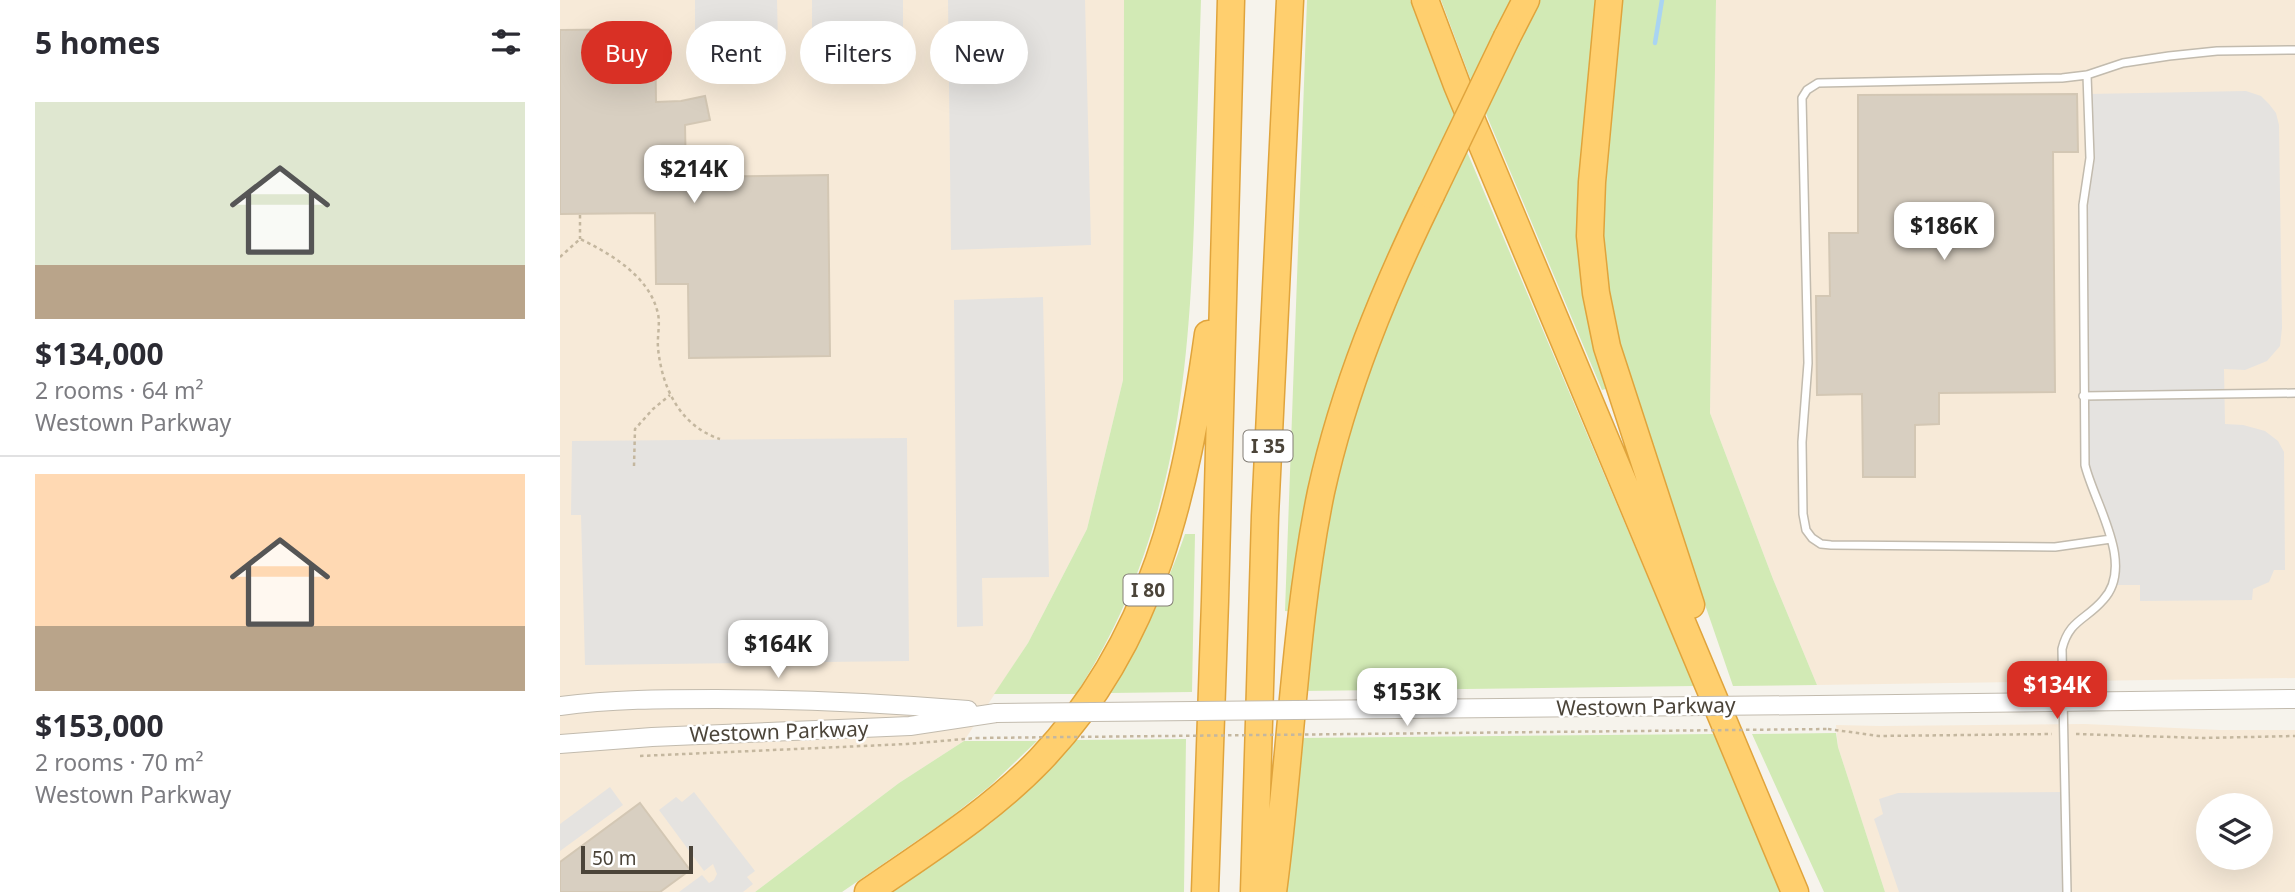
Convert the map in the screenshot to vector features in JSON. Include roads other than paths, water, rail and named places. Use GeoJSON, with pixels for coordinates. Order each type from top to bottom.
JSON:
{"type":"FeatureCollection","features":[{"type":"Feature","properties":{"kind":"highway","name":"I 80"},"geometry":{"type":"LineString","coordinates":[[868,892],[997,799],[1040,760],[1077,717],[1118,654],[1154,578],[1184,476],[1201,384],[1226,180],[1231,0]]}},
{"type":"Feature","properties":{"kind":"highway","name":"I 35"},"geometry":{"type":"LineString","coordinates":[[1254,892],[1265,516],[1290,0]]}},
{"type":"Feature","properties":{"kind":"highway"},"geometry":{"type":"LineString","coordinates":[[1425,0],[1457,85],[1795,892]]}},
{"type":"Feature","properties":{"kind":"highway"},"geometry":{"type":"LineString","coordinates":[[1273,892],[1303,608],[1322,492],[1352,377],[1377,311],[1526,0]]}},
{"type":"Feature","properties":{"kind":"highway"},"geometry":{"type":"LineString","coordinates":[[1609,0],[1591,209],[1590,236],[1596,293],[1607,347],[1733,744]]}},
{"type":"Feature","properties":{"kind":"highway","name":"I 35"},"geometry":{"type":"LineString","coordinates":[[1205,892],[1226,180]]}},
{"type":"Feature","properties":{"kind":"highway"},"geometry":{"type":"LineString","coordinates":[[1759,805],[1782,830],[1812,892]]}},
{"type":"Feature","properties":{"kind":"street","name":"Westown Parkway"},"geometry":{"type":"LineString","coordinates":[[560,706],[586,702],[664,699],[798,699],[996,713],[2295,699]]}},
{"type":"Feature","properties":{"kind":"street","name":"Westown Parkway"},"geometry":{"type":"LineString","coordinates":[[560,744],[652,737],[909,726],[996,713]]}},
{"type":"Feature","properties":{"kind":"lane"},"geometry":{"type":"LineString","coordinates":[[2111,539],[2056,547],[1831,545],[1821,544],[1806,530],[1803,514],[1802,442],[1808,363],[1802,98],[1807,90],[1818,83],[2062,78],[2087,75],[2123,63],[2169,56],[2217,51],[2295,50]]}},
{"type":"Feature","properties":{"kind":"lane"},"geometry":{"type":"LineString","coordinates":[[2067,892],[2062,649],[2065,635],[2073,625],[2104,600],[2113,585],[2116,560],[2103,513],[2090,485],[2085,465],[2083,205],[2090,158],[2087,75]]}},
{"type":"Feature","properties":{"kind":"lane"},"geometry":{"type":"LineString","coordinates":[[2083,396],[2295,393]]}},
{"type":"Feature","properties":{"kind":"waterway"},"geometry":{"type":"LineString","coordinates":[[1655,43],[1662,0]]}}]}
